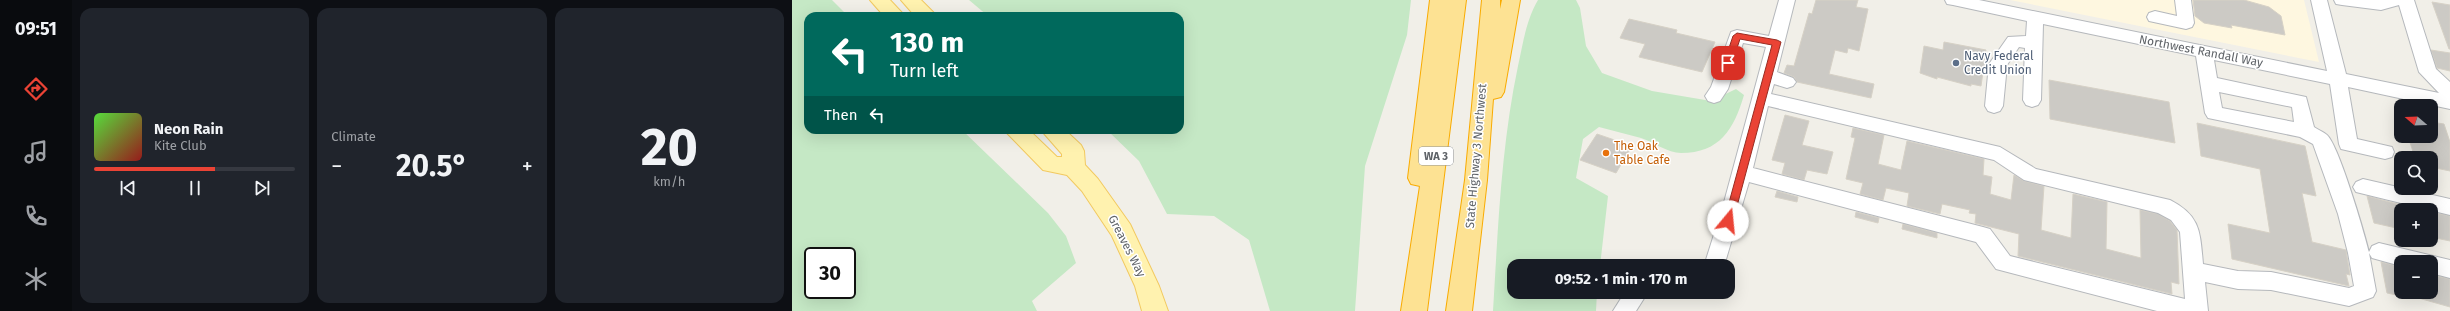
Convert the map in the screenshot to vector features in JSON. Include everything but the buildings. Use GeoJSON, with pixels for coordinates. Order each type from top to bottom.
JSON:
{"type":"FeatureCollection","features":[{"type":"Feature","properties":{"kind":"highway"},"geometry":{"type":"LineString","coordinates":[[1407,311],[1427,94],[1439,0]]}},
{"type":"Feature","properties":{"kind":"highway","name":"WA 3"},"geometry":{"type":"LineString","coordinates":[[1414,311],[1457,0]]}},
{"type":"Feature","properties":{"kind":"highway","name":"State Highway 3 Northwest"},"geometry":{"type":"LineString","coordinates":[[1459,311],[1476,180],[1490,0]]}},
{"type":"Feature","properties":{"kind":"highway"},"geometry":{"type":"LineString","coordinates":[[1476,180],[1511,0]]}},
{"type":"Feature","properties":{"kind":"main road"},"geometry":{"type":"LineString","coordinates":[[879,0],[891,12]]}},
{"type":"Feature","properties":{"kind":"main road"},"geometry":{"type":"LineString","coordinates":[[910,0],[923,12]]}},
{"type":"Feature","properties":{"kind":"main road"},"geometry":{"type":"LineString","coordinates":[[1019,134],[1051,164],[1074,168],[1073,151],[1056,134]]}},
{"type":"Feature","properties":{"kind":"main road","name":"Greaves Way"},"geometry":{"type":"LineString","coordinates":[[1074,168],[1102,201],[1122,231],[1147,286],[1155,311]]}},
{"type":"Feature","properties":{"kind":"street"},"geometry":{"type":"LineString","coordinates":[[1716,259],[1742,174],[1768,76],[1780,53],[1788,0]]}},
{"type":"Feature","properties":{"kind":"street","name":"Northwest Randall Way"},"geometry":{"type":"LineString","coordinates":[[1953,0],[1972,2],[2035,17],[2450,102]]}},
{"type":"Feature","properties":{"kind":"street"},"geometry":{"type":"LineString","coordinates":[[2154,0],[2156,42]]}},
{"type":"Feature","properties":{"kind":"street"},"geometry":{"type":"LineString","coordinates":[[2155,17],[2186,23],[2184,0]]}},
{"type":"Feature","properties":{"kind":"street"},"geometry":{"type":"LineString","coordinates":[[2319,0],[2338,78],[2348,144],[2385,152]]}},
{"type":"Feature","properties":{"kind":"street"},"geometry":{"type":"LineString","coordinates":[[2342,0],[2376,5],[2399,0]]}},
{"type":"Feature","properties":{"kind":"street"},"geometry":{"type":"LineString","coordinates":[[2406,0],[2428,72],[2450,93]]}},
{"type":"Feature","properties":{"kind":"street"},"geometry":{"type":"LineString","coordinates":[[2032,100],[2035,17]]}},
{"type":"Feature","properties":{"kind":"street"},"geometry":{"type":"LineString","coordinates":[[1714,96],[1719,89],[1737,36],[1780,53]]}},
{"type":"Feature","properties":{"kind":"street"},"geometry":{"type":"LineString","coordinates":[[1994,106],[1998,64],[2014,41],[2034,43]]}},
{"type":"Feature","properties":{"kind":"street"},"geometry":{"type":"LineString","coordinates":[[2194,271],[2238,280],[2271,281],[2349,297],[2365,291],[2363,274],[2338,182],[2321,140],[2305,131],[2214,113],[2204,52]]}},
{"type":"Feature","properties":{"kind":"street"},"geometry":{"type":"LineString","coordinates":[[1768,76],[1787,82]]}},
{"type":"Feature","properties":{"kind":"street"},"geometry":{"type":"LineString","coordinates":[[2209,83],[2300,102],[2305,131]]}},
{"type":"Feature","properties":{"kind":"street"},"geometry":{"type":"LineString","coordinates":[[1742,174],[1983,235],[1995,249],[2003,263],[2195,311],[2194,271],[2190,230],[2178,214],[2163,206],[2031,175],[2000,154],[1762,98]]}},
{"type":"Feature","properties":{"kind":"street"},"geometry":{"type":"LineString","coordinates":[[2363,187],[2450,207]]}},
{"type":"Feature","properties":{"kind":"street"},"geometry":{"type":"LineString","coordinates":[[2379,252],[2394,256]]}},
{"type":"Feature","properties":{"kind":"street"},"geometry":{"type":"LineString","coordinates":[[2438,266],[2450,269]]}},
{"type":"Feature","properties":{"kind":"street"},"geometry":{"type":"LineString","coordinates":[[1624,311],[1632,299]]}},
{"type":"Feature","properties":{"kind":"shaded area"},"geometry":{"type":"Polygon","coordinates":[[[2010,0],[2304,0],[2319,62],[2010,0]]]}},
{"type":"Feature","properties":{"kind":"green space"},"geometry":{"type":"Polygon","coordinates":[[[792,0],[832,0],[844,12],[804,12],[804,134],[966,134],[1048,213],[1066,236],[1076,263],[1032,301],[1037,311],[792,311],[792,0]]]}},
{"type":"Feature","properties":{"kind":"green space"},"geometry":{"type":"Polygon","coordinates":[[[969,0],[1411,0],[1407,35],[1365,166],[1355,311],[1270,311],[1249,240],[1214,216],[1167,214],[1139,161],[1111,134],[1184,134],[1184,12],[983,12],[969,0]]]}},
{"type":"Feature","properties":{"kind":"green space"},"geometry":{"type":"Polygon","coordinates":[[[1538,0],[1576,0],[1580,8],[1586,46],[1602,73],[1652,91],[1711,101],[1736,89],[1744,95],[1730,128],[1715,144],[1706,149],[1694,152],[1676,153],[1641,138],[1599,127],[1583,139],[1576,178],[1608,196],[1601,259],[1507,259],[1507,299],[1597,299],[1596,311],[1493,311],[1501,188],[1512,96],[1525,32],[1538,0]]]}},
{"type":"Feature","properties":{"kind":"place","name":"Navy Federal Credit Union"},"geometry":{"type":"Point","coordinates":[1956,63]}},
{"type":"Feature","properties":{"kind":"place","name":"The Oak Table Cafe"},"geometry":{"type":"Point","coordinates":[1606,153]}},
{"type":"Feature","properties":{"kind":"route"},"geometry":{"type":"LineString","coordinates":[[1728,63],[1737,36],[1777,42],[1728,221]]}}]}
